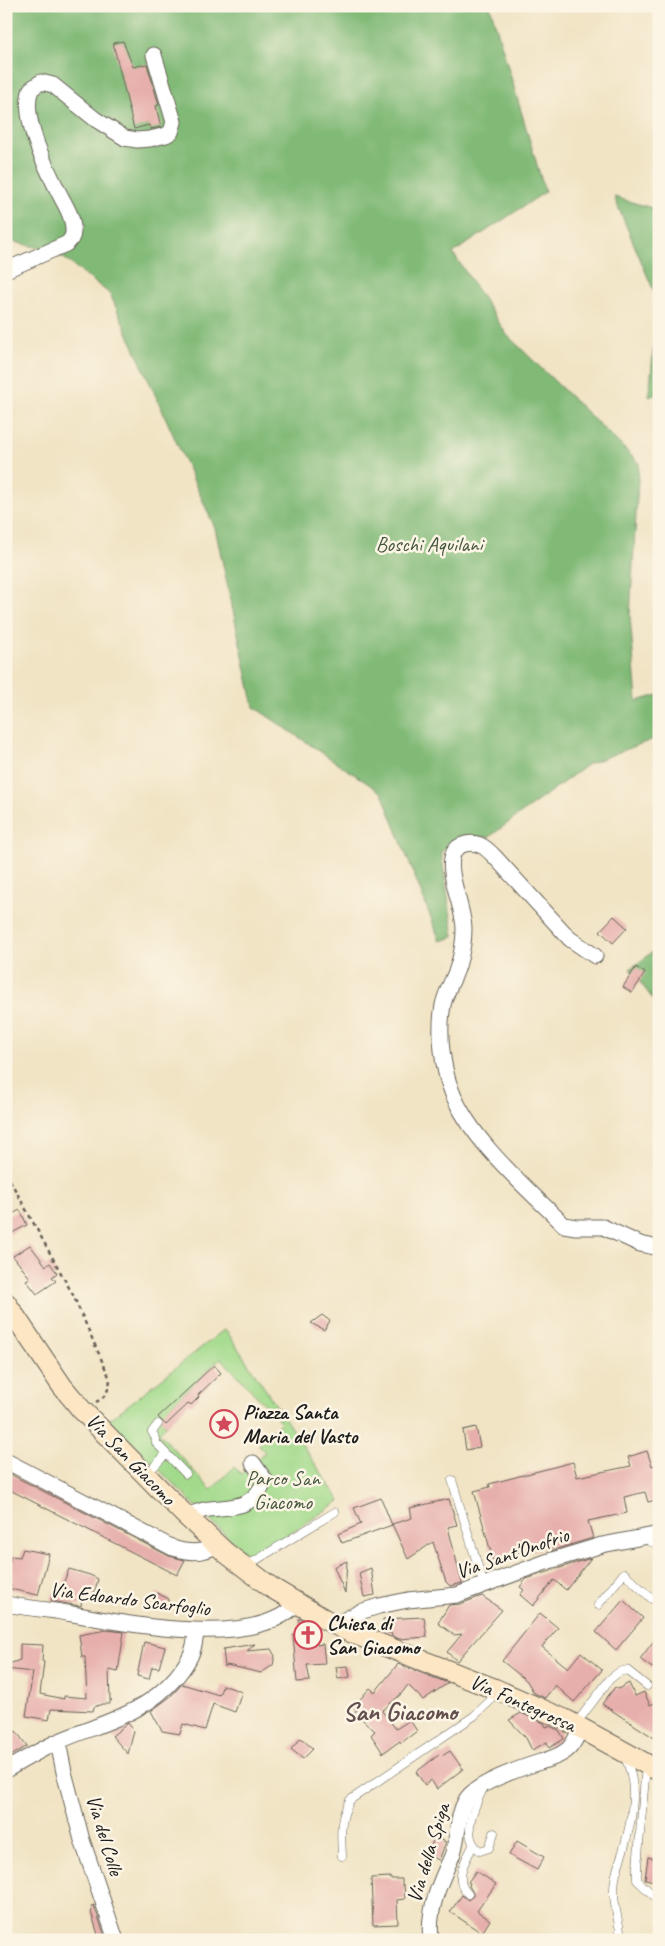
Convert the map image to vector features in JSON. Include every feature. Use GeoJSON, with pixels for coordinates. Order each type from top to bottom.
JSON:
{"type":"FeatureCollection","features":[{"type":"Feature","properties":{"kind":"street"},"geometry":{"type":"LineString","coordinates":[[6,270],[66,244],[74,233],[69,214],[34,134],[28,103],[31,89],[41,82],[53,85],[95,120],[125,138],[137,140],[160,137],[171,132],[174,122],[154,55]]}},
{"type":"Feature","properties":{"kind":"street"},"geometry":{"type":"LineString","coordinates":[[595,956],[570,939],[494,856],[482,846],[470,842],[459,846],[453,853],[452,868],[464,921],[464,946],[443,1006],[442,1033],[445,1064],[452,1092],[461,1111],[482,1142],[564,1225],[603,1227],[640,1244],[659,1248]]}},
{"type":"Feature","properties":{"kind":"street","name":"Via San Giacomo"},"geometry":{"type":"LineString","coordinates":[[6,1303],[62,1386],[81,1409],[188,1517],[244,1568],[279,1593],[335,1625]]}},
{"type":"Feature","properties":{"kind":"street"},"geometry":{"type":"LineString","coordinates":[[6,1461],[172,1548],[196,1552],[210,1550],[217,1545]]}},
{"type":"Feature","properties":{"kind":"street"},"geometry":{"type":"LineString","coordinates":[[188,1517],[198,1512],[235,1506],[257,1496],[265,1480],[253,1463]]}},
{"type":"Feature","properties":{"kind":"street","name":"Via Sant'Onofrio"},"geometry":{"type":"LineString","coordinates":[[335,1625],[360,1612],[379,1606],[408,1600],[449,1597],[484,1586],[546,1562],[602,1545],[655,1538]]}},
{"type":"Feature","properties":{"kind":"street","name":"Via Edoardo Scarfoglio"},"geometry":{"type":"LineString","coordinates":[[6,1604],[108,1621],[196,1631],[222,1630],[259,1624],[289,1613],[297,1603]]}},
{"type":"Feature","properties":{"kind":"street","name":"Via Fontegrossa"},"geometry":{"type":"LineString","coordinates":[[335,1625],[494,1689],[578,1726],[652,1767]]}},
{"type":"Feature","properties":{"kind":"street"},"geometry":{"type":"LineString","coordinates":[[6,1770],[58,1742],[108,1723],[144,1706],[167,1688],[188,1660],[196,1646],[196,1631]]}},
{"type":"Feature","properties":{"kind":"street","name":"Via della Spiga"},"geometry":{"type":"LineString","coordinates":[[431,1940],[431,1913],[440,1882],[453,1852],[466,1800],[484,1785],[566,1752],[578,1726]]}},
{"type":"Feature","properties":{"kind":"street","name":"Via del Colle"},"geometry":{"type":"LineString","coordinates":[[58,1742],[82,1840],[116,1940]]}},
{"type":"Feature","properties":{"kind":"lane"},"geometry":{"type":"LineString","coordinates":[[158,1424],[152,1432],[156,1443],[186,1474]]}},
{"type":"Feature","properties":{"kind":"lane"},"geometry":{"type":"LineString","coordinates":[[146,1475],[166,1454]]}},
{"type":"Feature","properties":{"kind":"lane"},"geometry":{"type":"LineString","coordinates":[[452,1480],[484,1586]]}},
{"type":"Feature","properties":{"kind":"lane"},"geometry":{"type":"LineString","coordinates":[[244,1568],[336,1512]]}},
{"type":"Feature","properties":{"kind":"lane"},"geometry":{"type":"LineString","coordinates":[[598,1605],[624,1574],[652,1599],[659,1598]]}},
{"type":"Feature","properties":{"kind":"lane"},"geometry":{"type":"LineString","coordinates":[[578,1726],[610,1679],[619,1672],[627,1670],[647,1686]]}},
{"type":"Feature","properties":{"kind":"lane"},"geometry":{"type":"LineString","coordinates":[[342,1856],[341,1825],[343,1812],[350,1800],[474,1716],[490,1701],[494,1689]]}},
{"type":"Feature","properties":{"kind":"lane"},"geometry":{"type":"LineString","coordinates":[[620,1931],[613,1891],[617,1867],[624,1849],[634,1792],[630,1768],[621,1750]]}},
{"type":"Feature","properties":{"kind":"lane"},"geometry":{"type":"LineString","coordinates":[[652,1767],[637,1867],[637,1880],[653,1895]]}},
{"type":"Feature","properties":{"kind":"lane"},"geometry":{"type":"LineString","coordinates":[[484,1785],[474,1806],[469,1832],[473,1846],[480,1851],[489,1848],[494,1833]]}},
{"type":"Feature","properties":{"kind":"lane"},"geometry":{"type":"LineString","coordinates":[[468,1894],[462,1889],[460,1878],[473,1846]]}},
{"type":"Feature","properties":{"kind":"path"},"geometry":{"type":"LineString","coordinates":[[6,1173],[74,1296],[110,1379],[110,1387],[102,1398],[81,1409]]}},
{"type":"Feature","properties":{"kind":"green space","name":"Boschi Aquilani"},"geometry":{"type":"Polygon","coordinates":[[[6,6],[490,6],[545,192],[453,253],[507,335],[639,463],[630,616],[637,701],[659,695],[659,737],[588,764],[489,837],[461,836],[441,852],[454,937],[440,941],[382,793],[254,707],[215,528],[110,294],[56,252],[6,240],[6,6]]]}},
{"type":"Feature","properties":{"kind":"green space"},"geometry":{"type":"Polygon","coordinates":[[[614,197],[659,210],[659,393],[649,397],[658,301],[614,197]]]}},
{"type":"Feature","properties":{"kind":"green space"},"geometry":{"type":"Polygon","coordinates":[[[659,947],[659,1007],[630,969],[659,947]]]}},
{"type":"Feature","properties":{"kind":"green space","name":"Parco San Giacomo"},"geometry":{"type":"Polygon","coordinates":[[[225,1329],[340,1501],[251,1558],[109,1420],[225,1329]],[[221,1358],[159,1417],[166,1425],[159,1433],[211,1490],[234,1467],[241,1474],[265,1452],[258,1445],[281,1422],[221,1358]]]}},
{"type":"Feature","properties":{"kind":"building"},"geometry":{"type":"Polygon","coordinates":[[[123,41],[133,67],[147,64],[159,105],[156,106],[161,127],[150,129],[149,125],[134,129],[113,43],[123,41]]]}},
{"type":"Feature","properties":{"kind":"building"},"geometry":{"type":"Polygon","coordinates":[[[614,916],[627,928],[613,943],[600,931],[614,916]]]}},
{"type":"Feature","properties":{"kind":"building"},"geometry":{"type":"Polygon","coordinates":[[[636,967],[645,973],[632,993],[623,987],[636,967]]]}},
{"type":"Feature","properties":{"kind":"building"},"geometry":{"type":"Polygon","coordinates":[[[20,1210],[27,1225],[6,1236],[6,1217],[20,1210]]]}},
{"type":"Feature","properties":{"kind":"building"},"geometry":{"type":"Polygon","coordinates":[[[30,1245],[46,1266],[50,1263],[57,1273],[52,1277],[56,1281],[37,1294],[26,1280],[30,1278],[13,1256],[30,1245]]]}},
{"type":"Feature","properties":{"kind":"building"},"geometry":{"type":"Polygon","coordinates":[[[322,1315],[330,1321],[324,1330],[311,1323],[322,1315]]]}},
{"type":"Feature","properties":{"kind":"building"},"geometry":{"type":"Polygon","coordinates":[[[214,1365],[221,1373],[198,1395],[199,1397],[191,1405],[189,1403],[166,1425],[158,1417],[214,1365]]]}},
{"type":"Feature","properties":{"kind":"building"},"geometry":{"type":"Polygon","coordinates":[[[476,1427],[480,1447],[466,1450],[463,1430],[476,1427]]]}},
{"type":"Feature","properties":{"kind":"building"},"geometry":{"type":"Polygon","coordinates":[[[647,1451],[652,1466],[656,1465],[659,1473],[659,1499],[648,1502],[645,1492],[624,1497],[627,1513],[588,1521],[593,1538],[550,1551],[555,1545],[531,1551],[531,1549],[493,1560],[474,1491],[490,1487],[489,1484],[573,1462],[577,1477],[631,1466],[628,1457],[647,1451]]]}},
{"type":"Feature","properties":{"kind":"building"},"geometry":{"type":"Polygon","coordinates":[[[6,1472],[169,1556],[185,1560],[177,1575],[6,1488],[6,1472]]]}},
{"type":"Feature","properties":{"kind":"building"},"geometry":{"type":"Polygon","coordinates":[[[381,1498],[392,1525],[342,1543],[338,1534],[361,1524],[354,1508],[381,1498]]]}},
{"type":"Feature","properties":{"kind":"building"},"geometry":{"type":"Polygon","coordinates":[[[449,1499],[457,1525],[448,1527],[462,1583],[450,1586],[446,1582],[433,1542],[408,1559],[392,1524],[412,1518],[410,1508],[449,1499]]]}},
{"type":"Feature","properties":{"kind":"building"},"geometry":{"type":"Polygon","coordinates":[[[23,1549],[49,1554],[38,1595],[10,1589],[11,1585],[6,1584],[6,1575],[11,1556],[20,1557],[23,1549]]]}},
{"type":"Feature","properties":{"kind":"building"},"geometry":{"type":"Polygon","coordinates":[[[591,1558],[566,1590],[554,1580],[533,1606],[520,1595],[524,1590],[520,1587],[526,1579],[591,1558]]]}},
{"type":"Feature","properties":{"kind":"building"},"geometry":{"type":"Polygon","coordinates":[[[347,1561],[345,1593],[334,1567],[347,1561]]]}},
{"type":"Feature","properties":{"kind":"building"},"geometry":{"type":"Polygon","coordinates":[[[371,1568],[375,1595],[364,1597],[359,1573],[371,1568]]]}},
{"type":"Feature","properties":{"kind":"building"},"geometry":{"type":"Polygon","coordinates":[[[69,1569],[98,1579],[93,1599],[82,1596],[81,1606],[51,1601],[53,1592],[59,1594],[69,1569]]]}},
{"type":"Feature","properties":{"kind":"building"},"geometry":{"type":"Polygon","coordinates":[[[157,1593],[169,1599],[167,1610],[154,1606],[157,1593]]]}},
{"type":"Feature","properties":{"kind":"building"},"geometry":{"type":"Polygon","coordinates":[[[482,1596],[502,1610],[457,1661],[447,1652],[462,1634],[454,1635],[438,1623],[449,1605],[460,1604],[482,1596]]]}},
{"type":"Feature","properties":{"kind":"building"},"geometry":{"type":"Polygon","coordinates":[[[623,1600],[643,1618],[616,1650],[596,1632],[623,1600]]]}},
{"type":"Feature","properties":{"kind":"building"},"geometry":{"type":"Polygon","coordinates":[[[540,1613],[558,1628],[542,1647],[568,1668],[581,1652],[602,1670],[574,1702],[555,1685],[545,1698],[534,1693],[527,1681],[502,1661],[540,1613]]]}},
{"type":"Feature","properties":{"kind":"building"},"geometry":{"type":"Polygon","coordinates":[[[424,1617],[427,1637],[399,1639],[392,1636],[391,1633],[383,1632],[383,1619],[424,1617]]]}},
{"type":"Feature","properties":{"kind":"building","name":"Chiesa di San Giacomo"},"geometry":{"type":"Polygon","coordinates":[[[299,1618],[316,1628],[317,1645],[323,1644],[325,1664],[307,1665],[310,1681],[297,1682],[293,1635],[299,1634],[299,1618]]]}},
{"type":"Feature","properties":{"kind":"building"},"geometry":{"type":"Polygon","coordinates":[[[106,1630],[124,1632],[118,1672],[109,1670],[110,1700],[112,1700],[110,1704],[94,1707],[93,1711],[51,1709],[49,1720],[26,1716],[33,1672],[6,1669],[6,1665],[20,1660],[20,1644],[43,1645],[42,1661],[44,1662],[40,1694],[64,1699],[64,1696],[87,1698],[85,1657],[82,1657],[79,1635],[106,1630]]]}},
{"type":"Feature","properties":{"kind":"building"},"geometry":{"type":"Polygon","coordinates":[[[659,1634],[659,1659],[652,1668],[640,1659],[659,1634]]]}},
{"type":"Feature","properties":{"kind":"building"},"geometry":{"type":"Polygon","coordinates":[[[144,1642],[165,1647],[159,1668],[152,1667],[149,1679],[137,1676],[144,1642]]]}},
{"type":"Feature","properties":{"kind":"building"},"geometry":{"type":"Polygon","coordinates":[[[255,1644],[247,1651],[271,1649],[275,1656],[273,1665],[261,1673],[227,1665],[225,1667],[223,1649],[255,1644]]]}},
{"type":"Feature","properties":{"kind":"building"},"geometry":{"type":"Polygon","coordinates":[[[398,1664],[448,1683],[423,1700],[408,1685],[382,1711],[396,1729],[410,1720],[417,1731],[383,1753],[371,1735],[375,1731],[354,1712],[357,1710],[353,1707],[370,1688],[375,1692],[398,1664]]]}},
{"type":"Feature","properties":{"kind":"building"},"geometry":{"type":"Polygon","coordinates":[[[348,1666],[350,1677],[338,1679],[336,1667],[348,1666]]]}},
{"type":"Feature","properties":{"kind":"building"},"geometry":{"type":"Polygon","coordinates":[[[629,1683],[635,1696],[644,1692],[650,1705],[659,1701],[659,1741],[602,1704],[615,1687],[618,1689],[629,1683]]]}},
{"type":"Feature","properties":{"kind":"building"},"geometry":{"type":"Polygon","coordinates":[[[182,1684],[219,1695],[223,1685],[242,1692],[235,1712],[213,1704],[205,1730],[183,1724],[180,1734],[162,1731],[151,1711],[170,1697],[182,1684]]]}},
{"type":"Feature","properties":{"kind":"building"},"geometry":{"type":"Polygon","coordinates":[[[521,1713],[544,1723],[546,1727],[549,1726],[559,1730],[564,1739],[549,1748],[547,1742],[532,1750],[526,1738],[509,1720],[521,1713]]]}},
{"type":"Feature","properties":{"kind":"building"},"geometry":{"type":"Polygon","coordinates":[[[128,1723],[134,1731],[128,1754],[112,1736],[128,1723]]]}},
{"type":"Feature","properties":{"kind":"building"},"geometry":{"type":"Polygon","coordinates":[[[16,1731],[27,1746],[6,1759],[6,1737],[16,1731]]]}},
{"type":"Feature","properties":{"kind":"building"},"geometry":{"type":"Polygon","coordinates":[[[301,1738],[313,1749],[303,1759],[291,1749],[301,1738]]]}},
{"type":"Feature","properties":{"kind":"building"},"geometry":{"type":"Polygon","coordinates":[[[450,1751],[463,1769],[437,1789],[431,1780],[425,1785],[416,1772],[440,1754],[442,1756],[450,1751]]]}},
{"type":"Feature","properties":{"kind":"building"},"geometry":{"type":"Polygon","coordinates":[[[435,1837],[446,1842],[439,1860],[427,1855],[435,1837]]]}},
{"type":"Feature","properties":{"kind":"building"},"geometry":{"type":"Polygon","coordinates":[[[517,1841],[544,1857],[537,1870],[509,1855],[517,1841]]]}},
{"type":"Feature","properties":{"kind":"building"},"geometry":{"type":"Polygon","coordinates":[[[648,1857],[659,1860],[659,1882],[645,1879],[648,1857]]]}},
{"type":"Feature","properties":{"kind":"building"},"geometry":{"type":"Polygon","coordinates":[[[476,1871],[496,1884],[477,1911],[490,1920],[482,1933],[450,1912],[462,1895],[468,1900],[473,1896],[469,1886],[470,1883],[468,1882],[476,1871]]]}},
{"type":"Feature","properties":{"kind":"building"},"geometry":{"type":"Polygon","coordinates":[[[390,1877],[390,1879],[402,1879],[402,1885],[404,1885],[405,1899],[397,1900],[398,1924],[373,1925],[371,1878],[390,1877]]]}},
{"type":"Feature","properties":{"kind":"building"},"geometry":{"type":"Polygon","coordinates":[[[94,1905],[105,1937],[99,1938],[91,1912],[91,1906],[94,1905]]]}},
{"type":"Feature","properties":{"kind":"place","name":"Piazza Santa Maria del Vasto"},"geometry":{"type":"Point","coordinates":[224,1424]}},
{"type":"Feature","properties":{"kind":"place","name":"Chiesa di San Giacomo"},"geometry":{"type":"Point","coordinates":[308,1635]}},
{"type":"Feature","properties":{"kind":"district","name":"San Giacomo"},"geometry":{"type":"Point","coordinates":[400,1711]}}]}
